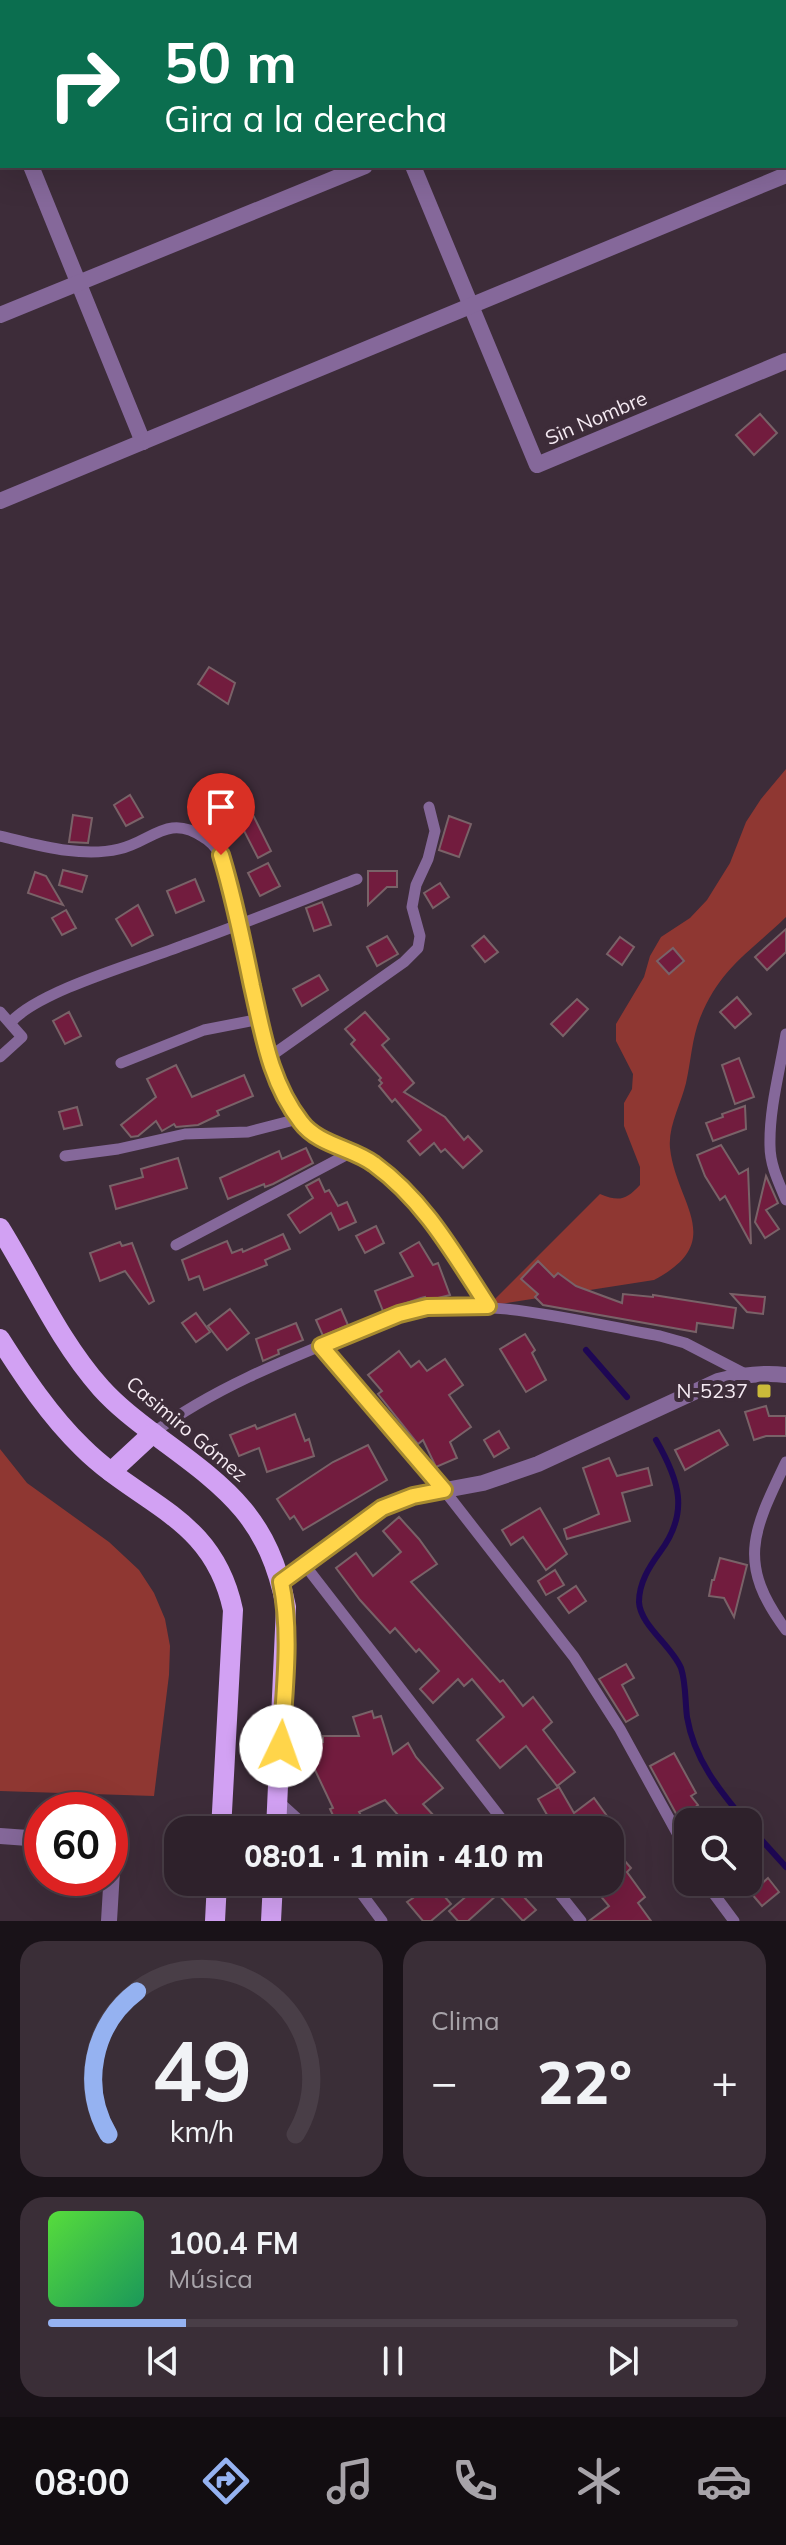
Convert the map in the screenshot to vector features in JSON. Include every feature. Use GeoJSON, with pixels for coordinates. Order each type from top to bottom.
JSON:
{"type":"FeatureCollection","features":[{"type":"Feature","properties":{"kind":"main road","name":"Casimiro Gómez"},"geometry":{"type":"LineString","coordinates":[[0,1228],[80,1362],[111,1399],[201,1469],[244,1510],[261,1532],[281,1582],[286,1607],[277,1816]]}},
{"type":"Feature","properties":{"kind":"main road"},"geometry":{"type":"LineString","coordinates":[[0,1339],[57,1419],[82,1448],[181,1522],[218,1563],[228,1585],[233,1610],[222,1816]]}},
{"type":"Feature","properties":{"kind":"main road"},"geometry":{"type":"LineString","coordinates":[[111,1472],[153,1433]]}},
{"type":"Feature","properties":{"kind":"main road"},"geometry":{"type":"LineString","coordinates":[[215,1921],[216,1896]]}},
{"type":"Feature","properties":{"kind":"main road"},"geometry":{"type":"LineString","coordinates":[[271,1921],[272,1896]]}},
{"type":"Feature","properties":{"kind":"street"},"geometry":{"type":"LineString","coordinates":[[32,168],[143,442]]}},
{"type":"Feature","properties":{"kind":"street"},"geometry":{"type":"LineString","coordinates":[[0,315],[360,168]]}},
{"type":"Feature","properties":{"kind":"street","name":"Sin Nombre"},"geometry":{"type":"LineString","coordinates":[[414,168],[537,465],[786,361]]}},
{"type":"Feature","properties":{"kind":"street"},"geometry":{"type":"LineString","coordinates":[[0,501],[786,175]]}},
{"type":"Feature","properties":{"kind":"street"},"geometry":{"type":"LineString","coordinates":[[281,1582],[382,1508],[413,1496],[483,1483],[538,1464],[718,1381],[745,1374],[786,1375]]}},
{"type":"Feature","properties":{"kind":"street"},"geometry":{"type":"LineString","coordinates":[[0,1836],[24,1838]]}},
{"type":"Feature","properties":{"kind":"street"},"geometry":{"type":"LineString","coordinates":[[109,1921],[110,1896]]}},
{"type":"Feature","properties":{"kind":"lane"},"geometry":{"type":"LineString","coordinates":[[268,1058],[404,962],[418,948],[420,936],[412,907],[416,885],[428,859],[435,831],[429,807]]}},
{"type":"Feature","properties":{"kind":"lane"},"geometry":{"type":"LineString","coordinates":[[0,836],[91,853],[122,849],[170,827],[187,828],[205,838],[221,855],[268,1058],[283,1097],[303,1126],[350,1153],[371,1161],[404,1187],[436,1224],[488,1306]]}},
{"type":"Feature","properties":{"kind":"lane"},"geometry":{"type":"LineString","coordinates":[[11,1022],[21,1011],[59,992],[357,879]]}},
{"type":"Feature","properties":{"kind":"lane"},"geometry":{"type":"LineString","coordinates":[[0,1012],[22,1037],[0,1057]]}},
{"type":"Feature","properties":{"kind":"lane"},"geometry":{"type":"LineString","coordinates":[[121,1063],[204,1030],[260,1019]]}},
{"type":"Feature","properties":{"kind":"lane"},"geometry":{"type":"LineString","coordinates":[[786,1034],[771,1119],[770,1148],[776,1177],[786,1200]]}},
{"type":"Feature","properties":{"kind":"lane"},"geometry":{"type":"LineString","coordinates":[[65,1156],[118,1149],[185,1134],[248,1132],[298,1119]]}},
{"type":"Feature","properties":{"kind":"lane"},"geometry":{"type":"LineString","coordinates":[[176,1245],[350,1153]]}},
{"type":"Feature","properties":{"kind":"lane"},"geometry":{"type":"LineString","coordinates":[[153,1433],[226,1387],[399,1314],[427,1307],[488,1306],[660,1336],[685,1343],[745,1374]]}},
{"type":"Feature","properties":{"kind":"lane"},"geometry":{"type":"LineString","coordinates":[[321,1346],[444,1490],[595,1687],[674,1828]]}},
{"type":"Feature","properties":{"kind":"lane"},"geometry":{"type":"LineString","coordinates":[[786,1462],[761,1516],[754,1544],[754,1570],[763,1595],[786,1630]]}},
{"type":"Feature","properties":{"kind":"lane"},"geometry":{"type":"LineString","coordinates":[[304,1564],[499,1816]]}},
{"type":"Feature","properties":{"kind":"lane"},"geometry":{"type":"LineString","coordinates":[[278,1801],[295,1816]]}},
{"type":"Feature","properties":{"kind":"lane"},"geometry":{"type":"LineString","coordinates":[[363,1896],[382,1921]]}},
{"type":"Feature","properties":{"kind":"lane"},"geometry":{"type":"LineString","coordinates":[[561,1896],[581,1921]]}},
{"type":"Feature","properties":{"kind":"lane"},"geometry":{"type":"LineString","coordinates":[[715,1896],[734,1921]]}},
{"type":"Feature","properties":{"kind":"shaded area"},"geometry":{"type":"Polygon","coordinates":[[[786,769],[786,917],[737,962],[708,1001],[697,1026],[686,1083],[671,1132],[674,1168],[692,1220],[693,1236],[689,1251],[676,1265],[654,1280],[488,1306],[600,1194],[622,1198],[640,1185],[640,1167],[624,1126],[624,1103],[632,1089],[633,1074],[616,1041],[616,1024],[644,977],[650,956],[661,937],[690,918],[707,900],[730,863],[746,822],[786,769]]]}},
{"type":"Feature","properties":{"kind":"shaded area"},"geometry":{"type":"Polygon","coordinates":[[[0,1449],[27,1483],[109,1542],[139,1570],[154,1593],[165,1619],[170,1646],[154,1796],[128,1795],[128,1792],[0,1791],[0,1449]]]}},
{"type":"Feature","properties":{"kind":"building"},"geometry":{"type":"Polygon","coordinates":[[[760,414],[777,433],[754,455],[736,435],[760,414]]]}},
{"type":"Feature","properties":{"kind":"building"},"geometry":{"type":"Polygon","coordinates":[[[209,667],[235,683],[228,704],[198,684],[209,667]]]}},
{"type":"Feature","properties":{"kind":"building"},"geometry":{"type":"Polygon","coordinates":[[[130,795],[143,817],[126,826],[114,805],[130,795]]]}},
{"type":"Feature","properties":{"kind":"building"},"geometry":{"type":"Polygon","coordinates":[[[250,809],[271,851],[258,858],[236,815],[250,809]]]}},
{"type":"Feature","properties":{"kind":"building"},"geometry":{"type":"Polygon","coordinates":[[[73,815],[92,818],[88,843],[69,842],[73,815]]]}},
{"type":"Feature","properties":{"kind":"building"},"geometry":{"type":"Polygon","coordinates":[[[449,816],[471,824],[459,857],[439,850],[449,816]]]}},
{"type":"Feature","properties":{"kind":"building"},"geometry":{"type":"Polygon","coordinates":[[[268,863],[280,886],[260,896],[248,873],[268,863]]]}},
{"type":"Feature","properties":{"kind":"building"},"geometry":{"type":"Polygon","coordinates":[[[63,870],[87,876],[82,892],[59,885],[63,870]]]}},
{"type":"Feature","properties":{"kind":"building"},"geometry":{"type":"Polygon","coordinates":[[[368,871],[397,871],[397,887],[387,887],[368,905],[368,871]]]}},
{"type":"Feature","properties":{"kind":"building"},"geometry":{"type":"Polygon","coordinates":[[[35,872],[46,876],[63,905],[28,893],[35,872]]]}},
{"type":"Feature","properties":{"kind":"building"},"geometry":{"type":"Polygon","coordinates":[[[195,879],[204,901],[176,913],[167,891],[195,879]]]}},
{"type":"Feature","properties":{"kind":"building"},"geometry":{"type":"Polygon","coordinates":[[[440,883],[449,897],[433,908],[424,893],[440,883]]]}},
{"type":"Feature","properties":{"kind":"building"},"geometry":{"type":"Polygon","coordinates":[[[322,902],[331,925],[314,931],[306,908],[322,902]]]}},
{"type":"Feature","properties":{"kind":"building"},"geometry":{"type":"Polygon","coordinates":[[[138,905],[153,935],[132,946],[116,919],[138,905]]]}},
{"type":"Feature","properties":{"kind":"building"},"geometry":{"type":"Polygon","coordinates":[[[66,910],[76,928],[62,935],[52,918],[66,910]]]}},
{"type":"Feature","properties":{"kind":"building"},"geometry":{"type":"Polygon","coordinates":[[[786,929],[786,952],[767,970],[755,957],[786,929]]]}},
{"type":"Feature","properties":{"kind":"building"},"geometry":{"type":"Polygon","coordinates":[[[387,936],[398,954],[377,966],[367,947],[387,936]]]}},
{"type":"Feature","properties":{"kind":"building"},"geometry":{"type":"Polygon","coordinates":[[[484,936],[498,952],[485,962],[472,946],[484,936]]]}},
{"type":"Feature","properties":{"kind":"building"},"geometry":{"type":"Polygon","coordinates":[[[620,937],[634,947],[622,965],[607,954],[620,937]]]}},
{"type":"Feature","properties":{"kind":"building"},"geometry":{"type":"Polygon","coordinates":[[[673,948],[684,961],[669,974],[657,961],[673,948]]]}},
{"type":"Feature","properties":{"kind":"building"},"geometry":{"type":"Polygon","coordinates":[[[319,975],[328,990],[302,1006],[293,989],[319,975]]]}},
{"type":"Feature","properties":{"kind":"building"},"geometry":{"type":"Polygon","coordinates":[[[737,997],[751,1014],[735,1028],[720,1012],[737,997]]]}},
{"type":"Feature","properties":{"kind":"building"},"geometry":{"type":"Polygon","coordinates":[[[577,999],[588,1009],[563,1036],[551,1024],[577,999]]]}},
{"type":"Feature","properties":{"kind":"building"},"geometry":{"type":"Polygon","coordinates":[[[69,1012],[81,1036],[65,1044],[53,1021],[69,1012]]]}},
{"type":"Feature","properties":{"kind":"building"},"geometry":{"type":"Polygon","coordinates":[[[365,1012],[389,1039],[382,1045],[414,1083],[404,1092],[445,1117],[464,1140],[468,1136],[482,1151],[463,1168],[445,1149],[441,1152],[434,1143],[420,1155],[408,1141],[421,1130],[395,1099],[392,1102],[379,1086],[381,1078],[351,1044],[355,1040],[345,1029],[365,1012]]]}},
{"type":"Feature","properties":{"kind":"building"},"geometry":{"type":"Polygon","coordinates":[[[739,1058],[754,1097],[735,1104],[722,1065],[739,1058]]]}},
{"type":"Feature","properties":{"kind":"building"},"geometry":{"type":"Polygon","coordinates":[[[176,1065],[192,1097],[244,1075],[253,1096],[217,1111],[219,1115],[198,1125],[176,1127],[174,1124],[162,1131],[156,1121],[138,1136],[131,1137],[121,1125],[156,1097],[147,1079],[176,1065]]]}},
{"type":"Feature","properties":{"kind":"building"},"geometry":{"type":"Polygon","coordinates":[[[745,1106],[746,1129],[713,1141],[706,1123],[745,1106]]]}},
{"type":"Feature","properties":{"kind":"building"},"geometry":{"type":"Polygon","coordinates":[[[77,1107],[82,1125],[64,1129],[59,1112],[77,1107]]]}},
{"type":"Feature","properties":{"kind":"building"},"geometry":{"type":"Polygon","coordinates":[[[721,1145],[739,1174],[748,1169],[751,1244],[725,1196],[720,1200],[705,1176],[697,1155],[721,1145]]]}},
{"type":"Feature","properties":{"kind":"building"},"geometry":{"type":"Polygon","coordinates":[[[306,1148],[313,1163],[273,1184],[265,1187],[264,1184],[228,1199],[220,1178],[279,1151],[282,1159],[306,1148]]]}},
{"type":"Feature","properties":{"kind":"building"},"geometry":{"type":"Polygon","coordinates":[[[178,1158],[187,1188],[116,1209],[110,1186],[143,1177],[141,1169],[178,1158]]]}},
{"type":"Feature","properties":{"kind":"building"},"geometry":{"type":"Polygon","coordinates":[[[766,1176],[778,1203],[766,1210],[779,1229],[765,1238],[755,1222],[766,1176]]]}},
{"type":"Feature","properties":{"kind":"building"},"geometry":{"type":"Polygon","coordinates":[[[319,1179],[325,1192],[329,1190],[338,1206],[347,1202],[356,1222],[339,1230],[331,1213],[300,1233],[288,1215],[313,1198],[306,1186],[319,1179]]]}},
{"type":"Feature","properties":{"kind":"building"},"geometry":{"type":"Polygon","coordinates":[[[376,1226],[384,1243],[365,1253],[356,1236],[376,1226]]]}},
{"type":"Feature","properties":{"kind":"building"},"geometry":{"type":"Polygon","coordinates":[[[283,1234],[290,1249],[265,1260],[267,1265],[204,1290],[199,1276],[189,1280],[182,1260],[227,1241],[232,1253],[242,1249],[243,1252],[283,1234]]]}},
{"type":"Feature","properties":{"kind":"building"},"geometry":{"type":"Polygon","coordinates":[[[120,1242],[122,1246],[132,1243],[154,1301],[149,1304],[125,1271],[100,1281],[90,1253],[120,1242]]]}},
{"type":"Feature","properties":{"kind":"building"},"geometry":{"type":"Polygon","coordinates":[[[419,1242],[433,1265],[438,1263],[450,1295],[426,1301],[425,1297],[383,1311],[375,1291],[413,1276],[400,1253],[419,1242]]]}},
{"type":"Feature","properties":{"kind":"building"},"geometry":{"type":"Polygon","coordinates":[[[538,1261],[554,1277],[558,1273],[576,1286],[622,1303],[623,1294],[653,1295],[736,1308],[733,1328],[697,1323],[696,1332],[543,1305],[535,1297],[538,1294],[521,1279],[538,1261]]]}},
{"type":"Feature","properties":{"kind":"building"},"geometry":{"type":"Polygon","coordinates":[[[731,1294],[765,1297],[763,1314],[747,1312],[731,1294]]]}},
{"type":"Feature","properties":{"kind":"building"},"geometry":{"type":"Polygon","coordinates":[[[230,1309],[249,1333],[227,1350],[208,1326],[230,1309]]]}},
{"type":"Feature","properties":{"kind":"building"},"geometry":{"type":"Polygon","coordinates":[[[341,1309],[348,1325],[323,1336],[316,1320],[341,1309]]]}},
{"type":"Feature","properties":{"kind":"building"},"geometry":{"type":"Polygon","coordinates":[[[196,1313],[210,1332],[196,1342],[182,1323],[196,1313]]]}},
{"type":"Feature","properties":{"kind":"building"},"geometry":{"type":"Polygon","coordinates":[[[296,1323],[303,1340],[278,1350],[279,1354],[263,1361],[256,1339],[296,1323]]]}},
{"type":"Feature","properties":{"kind":"building"},"geometry":{"type":"Polygon","coordinates":[[[525,1334],[535,1350],[532,1353],[546,1380],[526,1392],[500,1349],[525,1334]]]}},
{"type":"Feature","properties":{"kind":"building"},"geometry":{"type":"Polygon","coordinates":[[[399,1351],[411,1367],[419,1361],[427,1371],[445,1359],[463,1385],[449,1395],[471,1427],[450,1442],[457,1458],[436,1467],[423,1440],[418,1444],[378,1394],[382,1391],[368,1375],[399,1351]]]}},
{"type":"Feature","properties":{"kind":"building"},"geometry":{"type":"Polygon","coordinates":[[[766,1406],[769,1416],[786,1416],[786,1436],[766,1436],[754,1440],[745,1412],[766,1406]]]}},
{"type":"Feature","properties":{"kind":"building"},"geometry":{"type":"Polygon","coordinates":[[[295,1414],[305,1441],[309,1439],[314,1456],[267,1472],[259,1448],[239,1456],[230,1435],[255,1425],[257,1429],[295,1414]]]}},
{"type":"Feature","properties":{"kind":"building"},"geometry":{"type":"Polygon","coordinates":[[[719,1430],[728,1445],[685,1470],[675,1450],[719,1430]]]}},
{"type":"Feature","properties":{"kind":"building"},"geometry":{"type":"Polygon","coordinates":[[[499,1431],[509,1448],[494,1457],[484,1440],[499,1431]]]}},
{"type":"Feature","properties":{"kind":"building"},"geometry":{"type":"Polygon","coordinates":[[[368,1445],[387,1480],[303,1530],[294,1516],[290,1519],[277,1499],[333,1462],[368,1445]]]}},
{"type":"Feature","properties":{"kind":"building"},"geometry":{"type":"Polygon","coordinates":[[[609,1458],[617,1476],[648,1468],[652,1485],[622,1493],[630,1521],[567,1539],[564,1529],[599,1514],[583,1468],[609,1458]]]}},
{"type":"Feature","properties":{"kind":"building"},"geometry":{"type":"Polygon","coordinates":[[[540,1508],[567,1554],[546,1570],[523,1537],[511,1545],[502,1530],[540,1508]]]}},
{"type":"Feature","properties":{"kind":"building"},"geometry":{"type":"Polygon","coordinates":[[[399,1517],[437,1564],[411,1582],[500,1682],[503,1680],[523,1706],[533,1697],[552,1722],[543,1730],[575,1772],[557,1786],[526,1746],[500,1768],[477,1740],[504,1717],[472,1679],[464,1686],[458,1679],[433,1703],[420,1689],[439,1671],[419,1649],[416,1652],[395,1628],[390,1633],[336,1568],[356,1553],[373,1576],[401,1552],[383,1531],[399,1517]]]}},
{"type":"Feature","properties":{"kind":"building"},"geometry":{"type":"Polygon","coordinates":[[[720,1558],[747,1565],[734,1617],[724,1598],[709,1596],[720,1558]]]}},
{"type":"Feature","properties":{"kind":"building"},"geometry":{"type":"Polygon","coordinates":[[[555,1570],[564,1585],[546,1595],[538,1581],[555,1570]]]}},
{"type":"Feature","properties":{"kind":"building"},"geometry":{"type":"Polygon","coordinates":[[[576,1586],[586,1601],[569,1613],[558,1598],[576,1586]]]}},
{"type":"Feature","properties":{"kind":"building"},"geometry":{"type":"Polygon","coordinates":[[[626,1664],[634,1678],[622,1685],[638,1715],[626,1722],[599,1679],[626,1664]]]}},
{"type":"Feature","properties":{"kind":"building"},"geometry":{"type":"Polygon","coordinates":[[[372,1711],[374,1718],[381,1716],[393,1754],[408,1743],[443,1788],[423,1804],[434,1816],[399,1816],[385,1800],[359,1812],[361,1816],[333,1816],[330,1809],[333,1808],[315,1770],[315,1742],[323,1742],[323,1736],[359,1736],[353,1717],[372,1711]]]}},
{"type":"Feature","properties":{"kind":"building"},"geometry":{"type":"Polygon","coordinates":[[[674,1753],[696,1793],[691,1796],[698,1805],[674,1810],[650,1766],[674,1753]]]}},
{"type":"Feature","properties":{"kind":"building"},"geometry":{"type":"Polygon","coordinates":[[[559,1787],[574,1813],[594,1798],[607,1816],[548,1816],[538,1799],[559,1787]]]}},
{"type":"Feature","properties":{"kind":"building"},"geometry":{"type":"Polygon","coordinates":[[[624,1860],[631,1868],[627,1872],[645,1897],[638,1903],[651,1921],[589,1921],[609,1906],[601,1896],[624,1896],[624,1860]]]}},
{"type":"Feature","properties":{"kind":"building"},"geometry":{"type":"Polygon","coordinates":[[[768,1878],[779,1892],[762,1906],[754,1896],[762,1896],[762,1883],[768,1878]]]}},
{"type":"Feature","properties":{"kind":"building"},"geometry":{"type":"Polygon","coordinates":[[[411,1896],[444,1896],[451,1904],[431,1921],[423,1921],[407,1902],[413,1898],[411,1896]]]}},
{"type":"Feature","properties":{"kind":"building"},"geometry":{"type":"Polygon","coordinates":[[[467,1896],[496,1896],[468,1921],[458,1921],[449,1911],[467,1896]]]}},
{"type":"Feature","properties":{"kind":"building"},"geometry":{"type":"Polygon","coordinates":[[[500,1896],[523,1896],[536,1910],[523,1921],[500,1896]]]}},
{"type":"Feature","properties":{"kind":"waterway"},"geometry":{"type":"LineString","coordinates":[[586,1350],[627,1397]]}},
{"type":"Feature","properties":{"kind":"waterway"},"geometry":{"type":"LineString","coordinates":[[656,1440],[671,1469],[678,1510],[669,1537],[643,1582],[639,1602],[650,1627],[681,1668],[687,1717],[695,1747],[717,1786],[735,1808]]}},
{"type":"Feature","properties":{"kind":"waterway"},"geometry":{"type":"LineString","coordinates":[[762,1840],[786,1867]]}},
{"type":"Feature","properties":{"kind":"place","name":"N-5237"},"geometry":{"type":"Point","coordinates":[764,1391]}},
{"type":"Feature","properties":{"kind":"route"},"geometry":{"type":"LineString","coordinates":[[221,855],[268,1058],[283,1097],[303,1126],[335,1146],[371,1161],[404,1187],[436,1224],[488,1306],[427,1307],[399,1314],[321,1346],[444,1490],[413,1496],[382,1508],[281,1582],[287,1636],[281,1746]]}}]}
